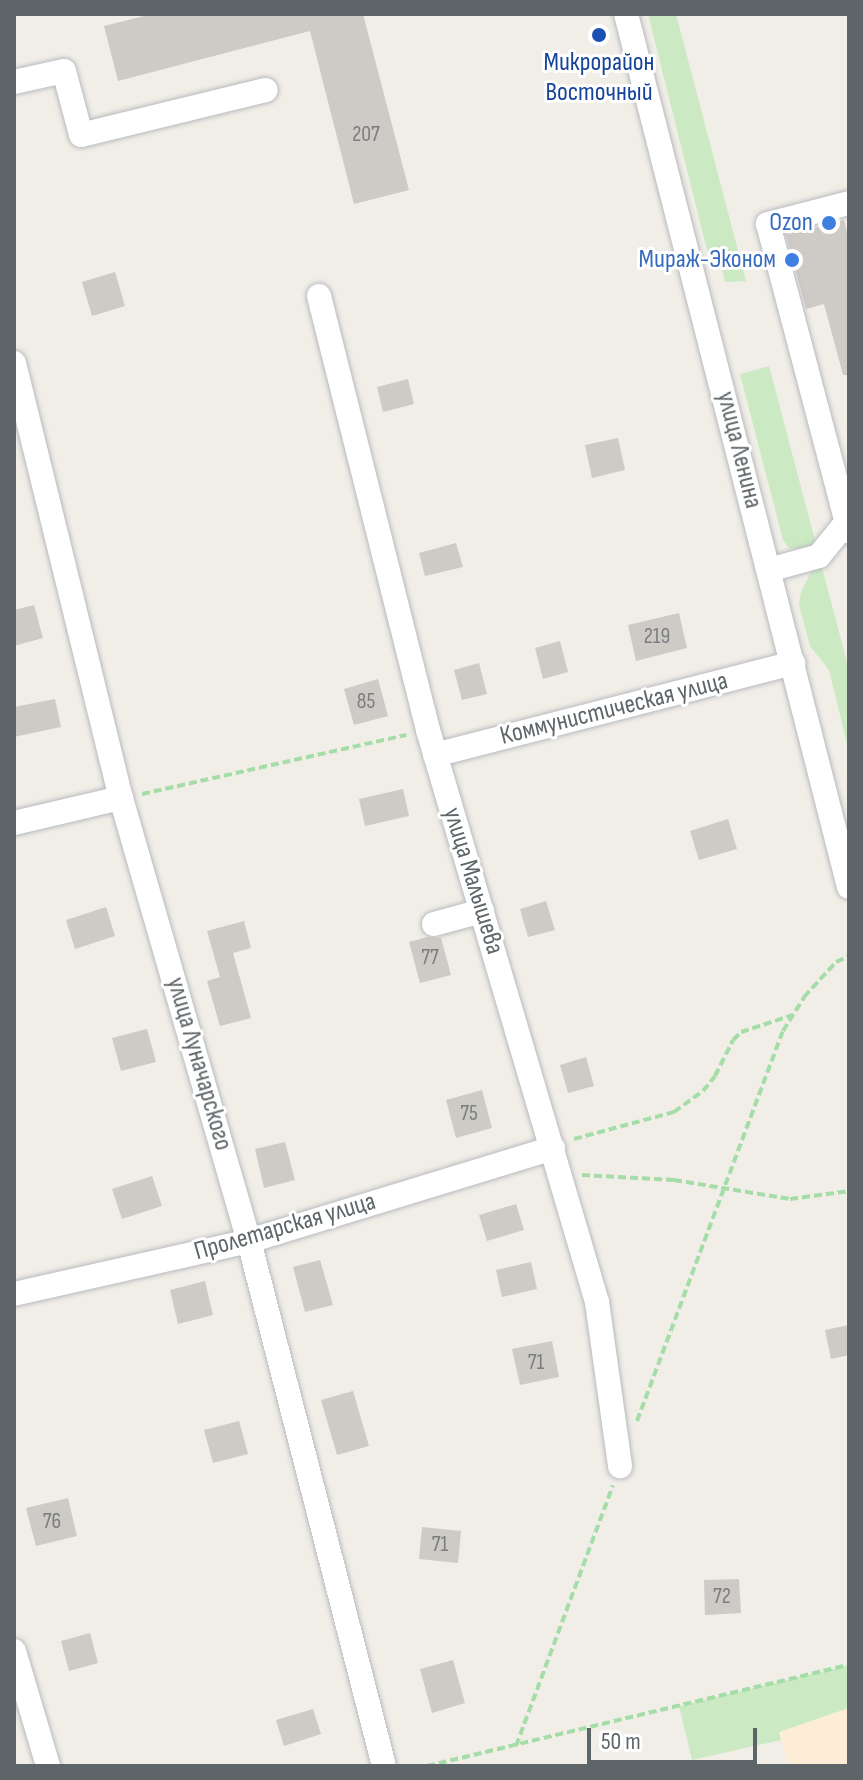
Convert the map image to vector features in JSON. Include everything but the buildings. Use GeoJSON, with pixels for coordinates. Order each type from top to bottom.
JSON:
{"type":"FeatureCollection","features":[{"type":"Feature","properties":{"kind":"street","name":"улица Ленина"},"geometry":{"type":"LineString","coordinates":[[626,14],[793,663],[844,844],[849,887]]}},
{"type":"Feature","properties":{"kind":"street"},"geometry":{"type":"LineString","coordinates":[[14,82],[64,71],[81,135],[266,90]]}},
{"type":"Feature","properties":{"kind":"street"},"geometry":{"type":"LineString","coordinates":[[769,570],[819,556],[848,523],[768,224],[849,203]]}},
{"type":"Feature","properties":{"kind":"street","name":"улица Малышева"},"geometry":{"type":"LineString","coordinates":[[319,296],[428,730],[597,1302],[620,1466]]}},
{"type":"Feature","properties":{"kind":"street","name":"улица Луначарского"},"geometry":{"type":"LineString","coordinates":[[14,363],[121,798],[249,1241],[384,1766]]}},
{"type":"Feature","properties":{"kind":"street","name":"Коммунистическая улица"},"geometry":{"type":"LineString","coordinates":[[435,755],[793,663]]}},
{"type":"Feature","properties":{"kind":"street"},"geometry":{"type":"LineString","coordinates":[[14,823],[121,798]]}},
{"type":"Feature","properties":{"kind":"street"},"geometry":{"type":"LineString","coordinates":[[434,924],[482,911]]}},
{"type":"Feature","properties":{"kind":"street","name":"Пролетарская улица"},"geometry":{"type":"LineString","coordinates":[[14,1294],[249,1241],[553,1148]]}},
{"type":"Feature","properties":{"kind":"street"},"geometry":{"type":"LineString","coordinates":[[14,1651],[48,1766]]}},
{"type":"Feature","properties":{"kind":"path"},"geometry":{"type":"LineString","coordinates":[[121,798],[428,730]]}},
{"type":"Feature","properties":{"kind":"path"},"geometry":{"type":"LineString","coordinates":[[636,1422],[783,1031],[804,997],[836,962],[849,956]]}},
{"type":"Feature","properties":{"kind":"path"},"geometry":{"type":"LineString","coordinates":[[553,1148],[646,1117],[674,1112],[703,1091],[741,1032],[793,1015]]}},
{"type":"Feature","properties":{"kind":"path"},"geometry":{"type":"LineString","coordinates":[[561,1177],[577,1175],[674,1180],[790,1199],[849,1191]]}},
{"type":"Feature","properties":{"kind":"path"},"geometry":{"type":"LineString","coordinates":[[516,1746],[620,1466]]}},
{"type":"Feature","properties":{"kind":"path"},"geometry":{"type":"LineString","coordinates":[[427,1766],[849,1665]]}},
{"type":"Feature","properties":{"kind":"green space"},"geometry":{"type":"Polygon","coordinates":[[[648,14],[676,14],[746,281],[725,282],[720,259],[708,254],[648,14]]]}},
{"type":"Feature","properties":{"kind":"green space"},"geometry":{"type":"Polygon","coordinates":[[[769,366],[816,544],[798,549],[789,548],[783,540],[740,374],[769,366]]]}},
{"type":"Feature","properties":{"kind":"green space"},"geometry":{"type":"Polygon","coordinates":[[[819,556],[849,670],[849,752],[829,670],[810,646],[799,605],[801,592],[819,556]]]}},
{"type":"Feature","properties":{"kind":"green space"},"geometry":{"type":"Polygon","coordinates":[[[849,1665],[849,1708],[780,1732],[781,1740],[692,1760],[679,1706],[849,1665]]]}},
{"type":"Feature","properties":{"kind":"sand"},"geometry":{"type":"Polygon","coordinates":[[[849,1708],[849,1766],[788,1766],[779,1732],[849,1708]]]}},
{"type":"Feature","properties":{"kind":"place","name":"Микрорайон Восточный"},"geometry":{"type":"Point","coordinates":[599,35]}},
{"type":"Feature","properties":{"kind":"place","name":"Ozon"},"geometry":{"type":"Point","coordinates":[829,223]}},
{"type":"Feature","properties":{"kind":"place","name":"Мираж-Эконом"},"geometry":{"type":"Point","coordinates":[792,260]}}]}
